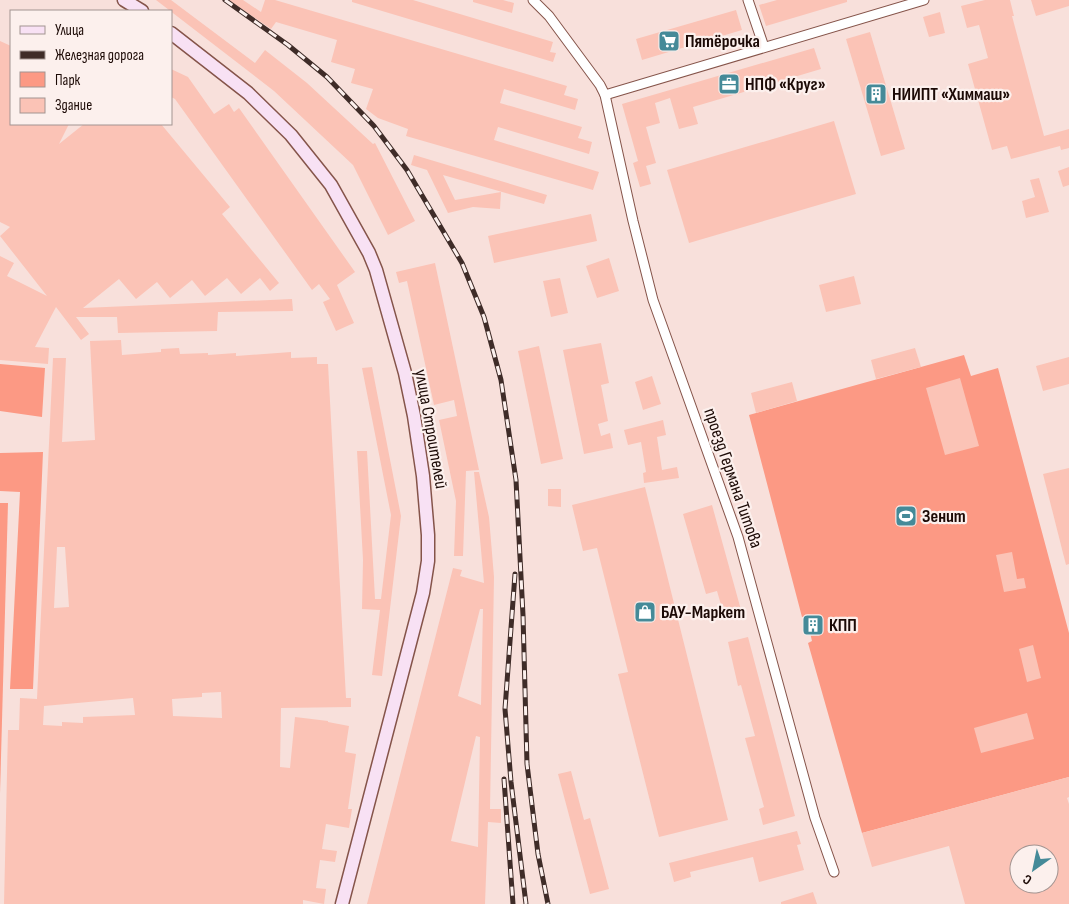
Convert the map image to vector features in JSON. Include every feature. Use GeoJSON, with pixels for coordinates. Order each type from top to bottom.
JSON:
{"type":"FeatureCollection","features":[{"type":"Feature","properties":{"kind":"main road"},"geometry":{"type":"LineString","coordinates":[[124,0],[140,10]]}},
{"type":"Feature","properties":{"kind":"main road","name":"улица Строителей"},"geometry":{"type":"LineString","coordinates":[[172,34],[248,93],[291,135],[331,185],[369,253],[376,270],[405,373],[414,416],[424,476],[428,561],[423,593],[342,904]]}},
{"type":"Feature","properties":{"kind":"street","name":"проезд Германа Титова"},"geometry":{"type":"LineString","coordinates":[[533,0],[549,16],[600,85],[605,95],[632,221],[653,300],[738,537],[815,818],[834,872]]}},
{"type":"Feature","properties":{"kind":"street"},"geometry":{"type":"LineString","coordinates":[[748,0],[764,47]]}},
{"type":"Feature","properties":{"kind":"street"},"geometry":{"type":"LineString","coordinates":[[605,95],[924,0]]}},
{"type":"Feature","properties":{"kind":"green space","name":"Зенит"},"geometry":{"type":"Polygon","coordinates":[[[964,355],[971,376],[998,368],[1069,633],[1069,777],[862,833],[808,643],[812,641],[806,616],[802,617],[749,415],[964,355]]]}},
{"type":"Feature","properties":{"kind":"green space"},"geometry":{"type":"Polygon","coordinates":[[[0,364],[45,368],[42,417],[0,411],[0,364]]]}},
{"type":"Feature","properties":{"kind":"green space"},"geometry":{"type":"Polygon","coordinates":[[[43,452],[33,689],[10,689],[20,492],[0,491],[0,453],[43,452]]]}},
{"type":"Feature","properties":{"kind":"green space"},"geometry":{"type":"Polygon","coordinates":[[[0,503],[8,503],[0,794],[0,503]]]}},
{"type":"Feature","properties":{"kind":"building"},"geometry":{"type":"Polygon","coordinates":[[[156,0],[171,0],[255,63],[265,50],[307,83],[373,144],[375,143],[415,221],[388,235],[353,165],[274,91],[172,12],[172,10],[169,10],[156,0]]]}},
{"type":"Feature","properties":{"kind":"building"},"geometry":{"type":"Polygon","coordinates":[[[229,0],[243,0],[261,12],[265,0],[275,0],[567,86],[564,95],[578,99],[575,110],[504,89],[500,103],[582,127],[578,138],[592,142],[589,154],[498,127],[494,140],[599,172],[593,190],[406,136],[408,129],[378,118],[366,109],[373,89],[351,83],[355,69],[331,62],[337,40],[276,22],[271,29],[229,0]]]}},
{"type":"Feature","properties":{"kind":"building"},"geometry":{"type":"Polygon","coordinates":[[[352,0],[413,0],[553,42],[550,52],[556,53],[553,62],[352,2],[352,0]]]}},
{"type":"Feature","properties":{"kind":"building"},"geometry":{"type":"Polygon","coordinates":[[[473,0],[503,0],[514,3],[512,13],[473,2],[473,0]]]}},
{"type":"Feature","properties":{"kind":"building"},"geometry":{"type":"Polygon","coordinates":[[[777,0],[847,0],[847,2],[766,26],[759,5],[777,0]]]}},
{"type":"Feature","properties":{"kind":"building"},"geometry":{"type":"Polygon","coordinates":[[[985,0],[1010,0],[1014,16],[1012,16],[1044,136],[1069,129],[1069,148],[1061,150],[1060,146],[1011,159],[1007,146],[992,150],[968,64],[988,58],[979,25],[967,28],[961,6],[985,0]]]}},
{"type":"Feature","properties":{"kind":"building"},"geometry":{"type":"Polygon","coordinates":[[[1031,0],[1069,0],[1069,6],[1036,16],[1031,0]]]}},
{"type":"Feature","properties":{"kind":"building"},"geometry":{"type":"Polygon","coordinates":[[[736,10],[742,30],[642,60],[636,39],[736,10]]]}},
{"type":"Feature","properties":{"kind":"building"},"geometry":{"type":"Polygon","coordinates":[[[940,12],[945,33],[929,37],[923,17],[940,12]]]}},
{"type":"Feature","properties":{"kind":"building","name":"НИИПТ «Химмаш»"},"geometry":{"type":"Polygon","coordinates":[[[870,32],[905,149],[881,156],[846,39],[870,32]]]}},
{"type":"Feature","properties":{"kind":"building"},"geometry":{"type":"Polygon","coordinates":[[[0,41],[10,46],[10,125],[68,125],[59,144],[83,125],[162,125],[230,207],[222,214],[279,283],[270,291],[260,278],[241,294],[227,278],[205,296],[192,280],[170,298],[157,282],[136,299],[119,279],[83,308],[292,299],[293,311],[218,312],[217,331],[118,333],[117,317],[76,317],[89,334],[81,340],[56,307],[35,347],[49,348],[48,364],[0,360],[0,256],[14,263],[7,276],[47,296],[0,236],[10,227],[0,222],[0,41]]]}},
{"type":"Feature","properties":{"kind":"building"},"geometry":{"type":"Polygon","coordinates":[[[814,48],[821,69],[693,107],[698,124],[679,129],[670,98],[655,103],[660,123],[646,127],[656,163],[646,166],[651,184],[640,187],[633,163],[638,161],[622,104],[814,48]]]}},
{"type":"Feature","properties":{"kind":"building"},"geometry":{"type":"Polygon","coordinates":[[[172,69],[188,77],[214,114],[229,104],[234,112],[239,108],[355,272],[337,285],[354,323],[336,331],[323,302],[330,299],[319,284],[312,290],[175,99],[172,98],[172,69]]]}},
{"type":"Feature","properties":{"kind":"building"},"geometry":{"type":"Polygon","coordinates":[[[834,121],[856,194],[689,243],[667,170],[834,121]]]}},
{"type":"Feature","properties":{"kind":"building"},"geometry":{"type":"Polygon","coordinates":[[[414,155],[547,195],[544,204],[443,175],[455,200],[501,192],[500,209],[473,207],[448,213],[427,170],[411,165],[414,155]]]}},
{"type":"Feature","properties":{"kind":"building"},"geometry":{"type":"Polygon","coordinates":[[[1069,167],[1069,185],[1063,187],[1058,171],[1069,167]]]}},
{"type":"Feature","properties":{"kind":"building"},"geometry":{"type":"Polygon","coordinates":[[[1039,178],[1049,212],[1026,218],[1022,201],[1035,197],[1030,180],[1039,178]]]}},
{"type":"Feature","properties":{"kind":"building"},"geometry":{"type":"Polygon","coordinates":[[[591,214],[597,241],[494,263],[488,236],[591,214]]]}},
{"type":"Feature","properties":{"kind":"building"},"geometry":{"type":"Polygon","coordinates":[[[609,258],[619,291],[597,298],[586,266],[609,258]]]}},
{"type":"Feature","properties":{"kind":"building"},"geometry":{"type":"Polygon","coordinates":[[[435,263],[479,470],[466,471],[463,556],[454,556],[456,501],[439,420],[457,416],[454,400],[434,405],[407,281],[399,283],[396,272],[435,263]]]}},
{"type":"Feature","properties":{"kind":"building"},"geometry":{"type":"Polygon","coordinates":[[[854,276],[861,304],[826,312],[819,285],[854,276]]]}},
{"type":"Feature","properties":{"kind":"building"},"geometry":{"type":"Polygon","coordinates":[[[560,278],[568,313],[551,317],[543,281],[560,278]]]}},
{"type":"Feature","properties":{"kind":"building"},"geometry":{"type":"Polygon","coordinates":[[[121,340],[122,355],[161,352],[161,349],[179,348],[180,354],[236,353],[236,356],[291,352],[291,358],[317,357],[317,364],[328,364],[346,698],[351,698],[351,707],[281,708],[280,767],[290,768],[295,717],[349,726],[345,752],[356,754],[348,809],[352,809],[349,828],[326,824],[322,849],[337,851],[335,862],[320,860],[316,888],[326,889],[324,904],[303,900],[303,904],[4,904],[8,730],[19,730],[20,698],[37,699],[53,358],[66,358],[62,442],[95,440],[90,341],[121,340]],[[57,547],[54,608],[69,607],[65,547],[57,547]],[[221,692],[202,693],[202,697],[172,699],[173,716],[222,718],[221,692]],[[133,698],[44,706],[43,725],[62,726],[62,722],[83,723],[83,717],[135,715],[133,698]]]}},
{"type":"Feature","properties":{"kind":"building"},"geometry":{"type":"Polygon","coordinates":[[[601,343],[609,383],[601,385],[608,421],[598,424],[601,436],[610,433],[613,448],[584,454],[563,350],[601,343]]]}},
{"type":"Feature","properties":{"kind":"building"},"geometry":{"type":"Polygon","coordinates":[[[539,346],[563,459],[541,464],[518,351],[539,346]]]}},
{"type":"Feature","properties":{"kind":"building"},"geometry":{"type":"Polygon","coordinates":[[[915,348],[921,367],[876,379],[871,360],[915,348]]]}},
{"type":"Feature","properties":{"kind":"building"},"geometry":{"type":"Polygon","coordinates":[[[1069,357],[1069,384],[1043,391],[1036,366],[1069,357]]]}},
{"type":"Feature","properties":{"kind":"building"},"geometry":{"type":"Polygon","coordinates":[[[372,367],[401,516],[382,676],[372,675],[380,610],[362,609],[363,560],[357,451],[367,451],[375,599],[381,599],[391,515],[362,368],[372,367]]]}},
{"type":"Feature","properties":{"kind":"building"},"geometry":{"type":"Polygon","coordinates":[[[652,376],[661,404],[643,410],[635,382],[652,376]]]}},
{"type":"Feature","properties":{"kind":"building"},"geometry":{"type":"Polygon","coordinates":[[[960,378],[979,446],[945,455],[926,388],[960,378]]]}},
{"type":"Feature","properties":{"kind":"building"},"geometry":{"type":"Polygon","coordinates":[[[792,382],[797,401],[756,413],[751,393],[792,382]]]}},
{"type":"Feature","properties":{"kind":"building"},"geometry":{"type":"Polygon","coordinates":[[[663,420],[666,435],[657,437],[662,470],[677,467],[679,478],[644,483],[643,473],[646,472],[641,442],[628,445],[624,430],[663,420]]]}},
{"type":"Feature","properties":{"kind":"building"},"geometry":{"type":"Polygon","coordinates":[[[1069,468],[1069,564],[1066,565],[1043,474],[1069,468]]]}},
{"type":"Feature","properties":{"kind":"building"},"geometry":{"type":"Polygon","coordinates":[[[474,472],[479,472],[489,517],[494,577],[490,809],[501,809],[501,823],[488,822],[485,904],[367,904],[453,568],[462,570],[460,576],[484,583],[474,472]],[[480,609],[458,696],[481,705],[483,609],[480,609]],[[476,736],[451,841],[478,847],[480,737],[476,736]]]}},
{"type":"Feature","properties":{"kind":"building","name":"БАУ-Маркет"},"geometry":{"type":"Polygon","coordinates":[[[645,487],[728,820],[659,837],[618,674],[628,672],[597,548],[583,551],[572,505],[645,487]]]}},
{"type":"Feature","properties":{"kind":"building"},"geometry":{"type":"Polygon","coordinates":[[[548,489],[561,489],[561,507],[548,506],[548,489]]]}},
{"type":"Feature","properties":{"kind":"building"},"geometry":{"type":"Polygon","coordinates":[[[712,505],[741,610],[724,615],[717,591],[706,594],[683,514],[712,505]]]}},
{"type":"Feature","properties":{"kind":"building"},"geometry":{"type":"Polygon","coordinates":[[[1012,552],[1017,579],[1024,578],[1026,588],[1004,592],[996,555],[1012,552]]]}},
{"type":"Feature","properties":{"kind":"building","name":"КПП"},"geometry":{"type":"Polygon","coordinates":[[[815,618],[818,631],[810,633],[807,620],[815,618]]]}},
{"type":"Feature","properties":{"kind":"building"},"geometry":{"type":"Polygon","coordinates":[[[748,637],[795,816],[763,825],[759,809],[764,807],[745,738],[755,736],[741,685],[738,686],[728,642],[748,637]]]}},
{"type":"Feature","properties":{"kind":"building"},"geometry":{"type":"Polygon","coordinates":[[[1033,645],[1041,678],[1027,682],[1019,649],[1033,645]]]}},
{"type":"Feature","properties":{"kind":"building"},"geometry":{"type":"Polygon","coordinates":[[[1027,713],[1034,739],[981,753],[974,728],[1027,713]]]}},
{"type":"Feature","properties":{"kind":"building"},"geometry":{"type":"Polygon","coordinates":[[[571,771],[584,820],[590,818],[609,889],[590,894],[558,774],[571,771]]]}},
{"type":"Feature","properties":{"kind":"building"},"geometry":{"type":"Polygon","coordinates":[[[1069,777],[1069,797],[1067,798],[1069,804],[1069,904],[965,904],[949,846],[872,867],[862,833],[1069,777]]]}},
{"type":"Feature","properties":{"kind":"building"},"geometry":{"type":"Polygon","coordinates":[[[797,831],[801,844],[797,845],[804,870],[759,882],[753,857],[690,872],[691,877],[674,882],[669,863],[797,831]]]}},
{"type":"Feature","properties":{"kind":"building"},"geometry":{"type":"Polygon","coordinates":[[[813,892],[817,904],[781,904],[781,902],[813,892]]]}},
{"type":"Feature","properties":{"kind":"railway"},"geometry":{"type":"LineString","coordinates":[[225,0],[288,45],[327,77],[374,126],[407,170],[462,263],[484,317],[501,380],[516,480],[523,615],[527,764],[538,854],[548,904]]}},
{"type":"Feature","properties":{"kind":"railway"},"geometry":{"type":"LineString","coordinates":[[515,574],[505,709],[511,782],[526,904]]}},
{"type":"Feature","properties":{"kind":"railway"},"geometry":{"type":"LineString","coordinates":[[504,779],[513,904]]}},
{"type":"Feature","properties":{"kind":"place","name":"Пятёрочка"},"geometry":{"type":"Point","coordinates":[669,41]}},
{"type":"Feature","properties":{"kind":"place","name":"НПФ «Круг»"},"geometry":{"type":"Point","coordinates":[729,84]}},
{"type":"Feature","properties":{"kind":"place","name":"НИИПТ «Химмаш»"},"geometry":{"type":"Point","coordinates":[876,94]}},
{"type":"Feature","properties":{"kind":"place","name":"Зенит"},"geometry":{"type":"Point","coordinates":[906,516]}},
{"type":"Feature","properties":{"kind":"place","name":"БАУ-Маркет"},"geometry":{"type":"Point","coordinates":[645,612]}},
{"type":"Feature","properties":{"kind":"place","name":"КПП"},"geometry":{"type":"Point","coordinates":[813,625]}}]}
